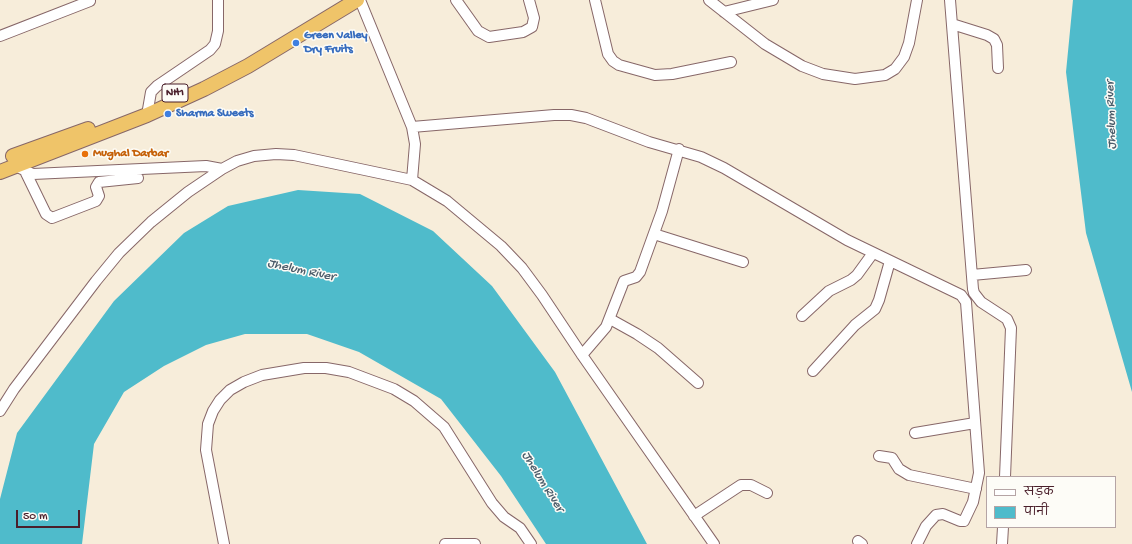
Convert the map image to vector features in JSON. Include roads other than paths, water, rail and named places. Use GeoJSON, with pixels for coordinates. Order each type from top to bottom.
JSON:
{"type":"FeatureCollection","features":[{"type":"Feature","properties":{"kind":"highway","name":"NH1"},"geometry":{"type":"LineString","coordinates":[[0,172],[20,169],[147,110],[253,53],[339,0]]}},
{"type":"Feature","properties":{"kind":"highway","name":"NH1"},"geometry":{"type":"LineString","coordinates":[[0,162],[204,89],[248,66],[359,0]]}},
{"type":"Feature","properties":{"kind":"street"},"geometry":{"type":"LineString","coordinates":[[147,110],[151,92],[157,86],[190,65],[210,50],[215,44],[218,31],[218,0]]}},
{"type":"Feature","properties":{"kind":"street"},"geometry":{"type":"LineString","coordinates":[[359,0],[412,127],[415,144],[412,180]]}},
{"type":"Feature","properties":{"kind":"street"},"geometry":{"type":"LineString","coordinates":[[456,0],[478,31],[489,37],[522,32],[532,27],[534,18],[529,0]]}},
{"type":"Feature","properties":{"kind":"street"},"geometry":{"type":"LineString","coordinates":[[595,0],[608,54],[619,65],[655,75],[672,74],[730,62]]}},
{"type":"Feature","properties":{"kind":"street"},"geometry":{"type":"LineString","coordinates":[[709,0],[765,44],[807,69],[823,74],[855,79],[885,75],[895,69],[904,57],[909,43],[917,0]]}},
{"type":"Feature","properties":{"kind":"street"},"geometry":{"type":"LineString","coordinates":[[950,0],[973,288],[976,296],[981,302],[1007,319],[1011,328],[1005,476]]}},
{"type":"Feature","properties":{"kind":"street"},"geometry":{"type":"LineString","coordinates":[[0,36],[90,1]]}},
{"type":"Feature","properties":{"kind":"street"},"geometry":{"type":"LineString","coordinates":[[724,12],[767,1]]}},
{"type":"Feature","properties":{"kind":"street"},"geometry":{"type":"LineString","coordinates":[[952,24],[987,34],[994,39],[997,46],[998,68]]}},
{"type":"Feature","properties":{"kind":"street"},"geometry":{"type":"LineString","coordinates":[[412,127],[571,115],[599,122],[649,142],[679,149],[701,157],[724,168],[847,240],[964,298],[966,302],[978,455],[979,472],[976,488],[973,502],[964,521],[960,521],[943,514],[936,515],[926,526],[917,544]]}},
{"type":"Feature","properties":{"kind":"street"},"geometry":{"type":"LineString","coordinates":[[582,355],[602,334],[610,319],[624,280],[639,275],[654,234],[679,149]]}},
{"type":"Feature","properties":{"kind":"street"},"geometry":{"type":"LineString","coordinates":[[0,411],[19,383],[119,253],[151,222],[188,192],[222,169],[237,161],[254,156],[276,154],[294,155],[412,180],[446,201],[501,246],[517,262],[542,295],[714,544]]}},
{"type":"Feature","properties":{"kind":"street"},"geometry":{"type":"LineString","coordinates":[[20,169],[46,174],[206,166],[222,169]]}},
{"type":"Feature","properties":{"kind":"street"},"geometry":{"type":"LineString","coordinates":[[20,169],[46,214],[52,218],[96,201],[99,196],[96,187],[99,182],[138,178]]}},
{"type":"Feature","properties":{"kind":"street"},"geometry":{"type":"LineString","coordinates":[[654,234],[743,262]]}},
{"type":"Feature","properties":{"kind":"street"},"geometry":{"type":"LineString","coordinates":[[802,316],[828,291],[851,280],[857,275],[873,253]]}},
{"type":"Feature","properties":{"kind":"street"},"geometry":{"type":"LineString","coordinates":[[813,371],[855,325],[875,309],[890,261]]}},
{"type":"Feature","properties":{"kind":"street"},"geometry":{"type":"LineString","coordinates":[[972,275],[1026,270]]}},
{"type":"Feature","properties":{"kind":"street"},"geometry":{"type":"LineString","coordinates":[[610,319],[638,334],[658,348],[698,384]]}},
{"type":"Feature","properties":{"kind":"street"},"geometry":{"type":"LineString","coordinates":[[224,544],[206,450],[208,424],[213,411],[220,400],[230,390],[244,382],[268,374],[304,368],[326,368],[349,372],[394,389],[414,401],[438,420],[449,432],[492,503],[504,518],[520,528],[531,544]]}},
{"type":"Feature","properties":{"kind":"street"},"geometry":{"type":"LineString","coordinates":[[915,433],[975,423]]}},
{"type":"Feature","properties":{"kind":"street"},"geometry":{"type":"LineString","coordinates":[[879,456],[892,458],[899,469],[909,475],[976,488]]}},
{"type":"Feature","properties":{"kind":"street"},"geometry":{"type":"LineString","coordinates":[[694,516],[741,485],[751,484],[767,493]]}},
{"type":"Feature","properties":{"kind":"street"},"geometry":{"type":"LineString","coordinates":[[1002,544],[1003,528]]}},
{"type":"Feature","properties":{"kind":"street"},"geometry":{"type":"LineString","coordinates":[[445,544],[475,544]]}},
{"type":"Feature","properties":{"kind":"water","name":"Jhelum River"},"geometry":{"type":"Polygon","coordinates":[[[1073,0],[1132,0],[1132,392],[1086,233],[1066,72],[1073,0]]]}},
{"type":"Feature","properties":{"kind":"water","name":"Jhelum River"},"geometry":{"type":"Polygon","coordinates":[[[298,190],[360,194],[433,231],[492,286],[555,372],[647,544],[546,544],[501,476],[441,399],[359,352],[307,334],[245,334],[206,345],[164,366],[124,392],[94,444],[82,544],[0,544],[0,499],[17,433],[114,301],[184,233],[228,206],[298,190]]]}},
{"type":"Feature","properties":{"kind":"place","name":"Green Valley Dry Fruits"},"geometry":{"type":"Point","coordinates":[296,43]}},
{"type":"Feature","properties":{"kind":"place","name":"Sharma Sweets"},"geometry":{"type":"Point","coordinates":[168,114]}},
{"type":"Feature","properties":{"kind":"place","name":"Mughal Darbar"},"geometry":{"type":"Point","coordinates":[85,154]}}]}
